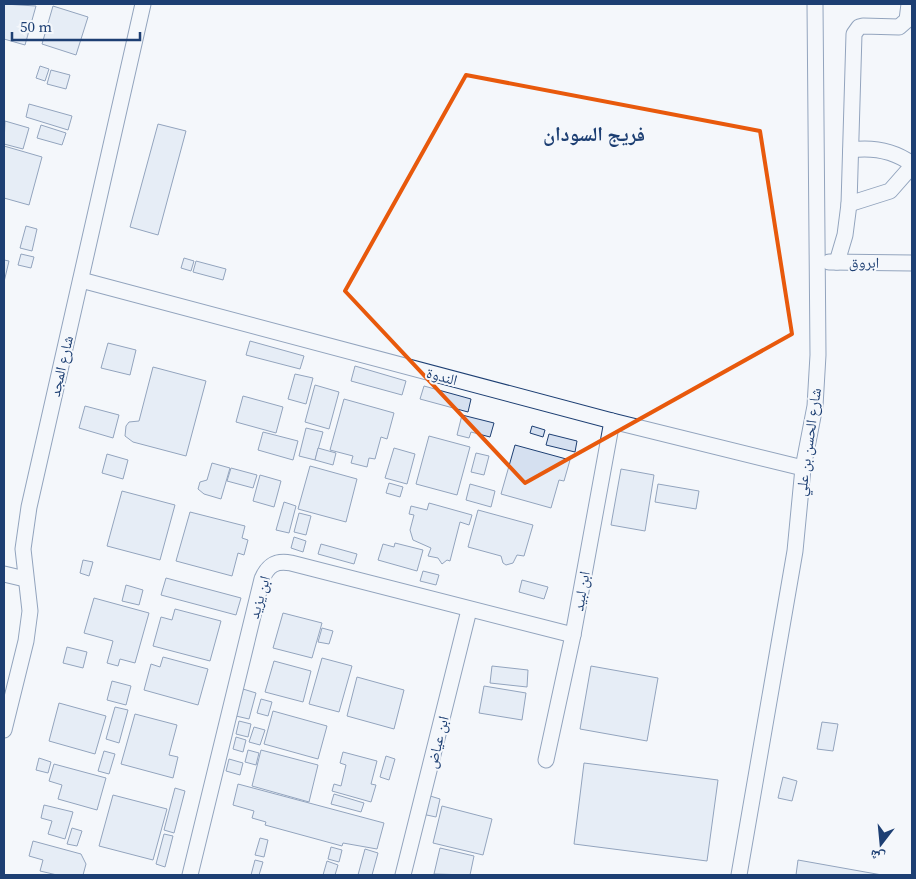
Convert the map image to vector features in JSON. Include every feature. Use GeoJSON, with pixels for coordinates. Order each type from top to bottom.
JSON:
{"type":"FeatureCollection","features":[{"type":"Feature","properties":{"kind":"street","name":"شارع المجد"},"geometry":{"type":"LineString","coordinates":[[4,730],[26,642],[30,611],[23,549],[28,507],[143,4]]}},
{"type":"Feature","properties":{"kind":"street","name":"شارع الحسن بن علي"},"geometry":{"type":"LineString","coordinates":[[739,875],[795,551],[803,468],[815,406],[818,355],[815,4]]}},
{"type":"Feature","properties":{"kind":"street"},"geometry":{"type":"LineString","coordinates":[[837,262],[845,235],[849,204],[854,34],[859,27],[863,26],[899,27],[907,20],[909,4]]}},
{"type":"Feature","properties":{"kind":"street"},"geometry":{"type":"LineString","coordinates":[[849,204],[890,191],[912,165],[900,156],[884,151],[866,148],[851,150]]}},
{"type":"Feature","properties":{"kind":"street","name":"ابروق"},"geometry":{"type":"LineString","coordinates":[[816,262],[912,263]]}},
{"type":"Feature","properties":{"kind":"street","name":"الندوة"},"geometry":{"type":"LineString","coordinates":[[81,280],[612,421],[803,468]]}},
{"type":"Feature","properties":{"kind":"street","name":"ابن لبيد"},"geometry":{"type":"LineString","coordinates":[[546,760],[573,635],[612,421]]}},
{"type":"Feature","properties":{"kind":"street","name":"ابن يزيد"},"geometry":{"type":"LineString","coordinates":[[190,875],[266,570],[272,564],[282,561],[291,563],[469,610],[573,635]]}},
{"type":"Feature","properties":{"kind":"street"},"geometry":{"type":"LineString","coordinates":[[4,574],[25,579]]}},
{"type":"Feature","properties":{"kind":"street","name":"ابن عياض"},"geometry":{"type":"LineString","coordinates":[[403,875],[469,610]]}},
{"type":"Feature","properties":{"kind":"highlighted area"},"geometry":{"type":"Polygon","coordinates":[[[466,75],[760,131],[792,334],[525,483],[345,291],[466,75]]]}},
{"type":"Feature","properties":{"kind":"building"},"geometry":{"type":"Polygon","coordinates":[[[4,4],[36,6],[25,45],[4,39],[4,4]]]}},
{"type":"Feature","properties":{"kind":"building"},"geometry":{"type":"Polygon","coordinates":[[[53,6],[88,17],[76,55],[42,44],[53,6]]]}},
{"type":"Feature","properties":{"kind":"building"},"geometry":{"type":"Polygon","coordinates":[[[40,66],[49,69],[45,81],[36,78],[40,66]]]}},
{"type":"Feature","properties":{"kind":"building"},"geometry":{"type":"Polygon","coordinates":[[[51,70],[70,75],[66,89],[47,84],[51,70]]]}},
{"type":"Feature","properties":{"kind":"building"},"geometry":{"type":"Polygon","coordinates":[[[29,104],[72,116],[68,130],[26,117],[29,104]]]}},
{"type":"Feature","properties":{"kind":"building"},"geometry":{"type":"Polygon","coordinates":[[[5,121],[29,128],[23,149],[4,144],[5,121]]]}},
{"type":"Feature","properties":{"kind":"building"},"geometry":{"type":"Polygon","coordinates":[[[158,124],[186,131],[158,235],[130,227],[158,124]]]}},
{"type":"Feature","properties":{"kind":"building"},"geometry":{"type":"Polygon","coordinates":[[[41,125],[66,133],[62,145],[37,138],[41,125]]]}},
{"type":"Feature","properties":{"kind":"building"},"geometry":{"type":"Polygon","coordinates":[[[4,146],[42,157],[29,205],[4,198],[4,146]]]}},
{"type":"Feature","properties":{"kind":"building"},"geometry":{"type":"Polygon","coordinates":[[[26,226],[37,229],[32,251],[20,248],[26,226]]]}},
{"type":"Feature","properties":{"kind":"building"},"geometry":{"type":"Polygon","coordinates":[[[21,254],[34,257],[31,268],[18,265],[21,254]]]}},
{"type":"Feature","properties":{"kind":"building"},"geometry":{"type":"Polygon","coordinates":[[[184,258],[194,261],[191,271],[181,268],[184,258]]]}},
{"type":"Feature","properties":{"kind":"building"},"geometry":{"type":"Polygon","coordinates":[[[4,260],[9,261],[4,282],[4,260]]]}},
{"type":"Feature","properties":{"kind":"building"},"geometry":{"type":"Polygon","coordinates":[[[196,261],[226,269],[223,280],[193,272],[196,261]]]}},
{"type":"Feature","properties":{"kind":"building"},"geometry":{"type":"Polygon","coordinates":[[[250,341],[304,356],[300,369],[246,355],[250,341]]]}},
{"type":"Feature","properties":{"kind":"building"},"geometry":{"type":"Polygon","coordinates":[[[108,343],[136,350],[130,375],[101,368],[108,343]]]}},
{"type":"Feature","properties":{"kind":"building"},"geometry":{"type":"Polygon","coordinates":[[[355,366],[406,381],[402,395],[351,381],[355,366]]]}},
{"type":"Feature","properties":{"kind":"building"},"geometry":{"type":"Polygon","coordinates":[[[153,367],[206,381],[186,456],[133,442],[125,436],[126,426],[129,422],[139,421],[153,367]]]}},
{"type":"Feature","properties":{"kind":"building"},"geometry":{"type":"Polygon","coordinates":[[[295,374],[313,378],[306,404],[288,399],[295,374]]]}},
{"type":"Feature","properties":{"kind":"building"},"geometry":{"type":"Polygon","coordinates":[[[315,385],[339,392],[329,429],[305,422],[315,385]]]}},
{"type":"Feature","properties":{"kind":"building"},"geometry":{"type":"Polygon","coordinates":[[[424,386],[471,399],[468,412],[420,399],[424,386]]]}},
{"type":"Feature","properties":{"kind":"building"},"geometry":{"type":"Polygon","coordinates":[[[243,396],[283,407],[276,433],[236,422],[243,396]]]}},
{"type":"Feature","properties":{"kind":"building"},"geometry":{"type":"Polygon","coordinates":[[[344,399],[394,413],[387,439],[381,437],[375,459],[369,458],[367,467],[351,463],[353,456],[330,450],[344,399]]]}},
{"type":"Feature","properties":{"kind":"building"},"geometry":{"type":"Polygon","coordinates":[[[85,406],[119,415],[113,438],[79,428],[85,406]]]}},
{"type":"Feature","properties":{"kind":"building"},"geometry":{"type":"Polygon","coordinates":[[[462,415],[494,423],[490,437],[471,432],[469,438],[457,435],[462,415]]]}},
{"type":"Feature","properties":{"kind":"building"},"geometry":{"type":"Polygon","coordinates":[[[532,426],[545,430],[543,437],[530,433],[532,426]]]}},
{"type":"Feature","properties":{"kind":"building"},"geometry":{"type":"Polygon","coordinates":[[[306,428],[323,432],[315,460],[299,456],[306,428]]]}},
{"type":"Feature","properties":{"kind":"building"},"geometry":{"type":"Polygon","coordinates":[[[263,432],[298,441],[293,460],[258,450],[263,432]]]}},
{"type":"Feature","properties":{"kind":"building"},"geometry":{"type":"Polygon","coordinates":[[[549,434],[577,441],[575,452],[546,445],[549,434]]]}},
{"type":"Feature","properties":{"kind":"building"},"geometry":{"type":"Polygon","coordinates":[[[429,436],[470,447],[457,495],[416,484],[429,436]]]}},
{"type":"Feature","properties":{"kind":"building"},"geometry":{"type":"Polygon","coordinates":[[[515,445],[570,460],[564,481],[559,480],[551,508],[501,494],[515,445]]]}},
{"type":"Feature","properties":{"kind":"building"},"geometry":{"type":"Polygon","coordinates":[[[318,448],[336,453],[333,465],[315,460],[318,448]]]}},
{"type":"Feature","properties":{"kind":"building"},"geometry":{"type":"Polygon","coordinates":[[[394,448],[415,454],[407,484],[385,478],[394,448]]]}},
{"type":"Feature","properties":{"kind":"building"},"geometry":{"type":"Polygon","coordinates":[[[476,453],[489,456],[484,475],[471,472],[476,453]]]}},
{"type":"Feature","properties":{"kind":"building"},"geometry":{"type":"Polygon","coordinates":[[[107,454],[128,460],[123,479],[102,473],[107,454]]]}},
{"type":"Feature","properties":{"kind":"building"},"geometry":{"type":"Polygon","coordinates":[[[212,463],[230,468],[221,499],[204,494],[198,489],[200,482],[207,480],[212,463]]]}},
{"type":"Feature","properties":{"kind":"building"},"geometry":{"type":"Polygon","coordinates":[[[310,466],[357,479],[346,522],[298,509],[310,466]]]}},
{"type":"Feature","properties":{"kind":"building"},"geometry":{"type":"Polygon","coordinates":[[[231,468],[257,475],[253,488],[227,481],[231,468]]]}},
{"type":"Feature","properties":{"kind":"building"},"geometry":{"type":"Polygon","coordinates":[[[621,469],[654,475],[645,531],[611,525],[621,469]]]}},
{"type":"Feature","properties":{"kind":"building"},"geometry":{"type":"Polygon","coordinates":[[[260,475],[281,481],[274,507],[253,501],[260,475]]]}},
{"type":"Feature","properties":{"kind":"building"},"geometry":{"type":"Polygon","coordinates":[[[389,483],[403,487],[400,497],[386,493],[389,483]]]}},
{"type":"Feature","properties":{"kind":"building"},"geometry":{"type":"Polygon","coordinates":[[[470,484],[495,491],[491,507],[466,500],[470,484]]]}},
{"type":"Feature","properties":{"kind":"building"},"geometry":{"type":"Polygon","coordinates":[[[658,484],[699,491],[696,509],[655,502],[658,484]]]}},
{"type":"Feature","properties":{"kind":"building"},"geometry":{"type":"Polygon","coordinates":[[[122,491],[175,505],[160,560],[107,546],[122,491]]]}},
{"type":"Feature","properties":{"kind":"building"},"geometry":{"type":"Polygon","coordinates":[[[284,502],[296,506],[289,533],[276,530],[284,502]]]}},
{"type":"Feature","properties":{"kind":"building"},"geometry":{"type":"Polygon","coordinates":[[[429,503],[472,515],[469,525],[460,522],[450,561],[447,560],[442,564],[438,558],[428,556],[431,548],[413,540],[410,530],[414,515],[409,514],[411,506],[427,510],[429,503]]]}},
{"type":"Feature","properties":{"kind":"building"},"geometry":{"type":"Polygon","coordinates":[[[478,510],[533,525],[524,556],[517,555],[513,563],[506,565],[503,563],[501,556],[468,547],[478,510]]]}},
{"type":"Feature","properties":{"kind":"building"},"geometry":{"type":"Polygon","coordinates":[[[190,512],[245,526],[242,538],[248,540],[244,555],[238,553],[232,576],[176,561],[190,512]]]}},
{"type":"Feature","properties":{"kind":"building"},"geometry":{"type":"Polygon","coordinates":[[[299,513],[311,516],[306,535],[294,532],[299,513]]]}},
{"type":"Feature","properties":{"kind":"building"},"geometry":{"type":"Polygon","coordinates":[[[294,537],[306,541],[303,552],[291,548],[294,537]]]}},
{"type":"Feature","properties":{"kind":"building"},"geometry":{"type":"Polygon","coordinates":[[[395,543],[423,550],[417,571],[378,560],[383,544],[394,547],[395,543]]]}},
{"type":"Feature","properties":{"kind":"building"},"geometry":{"type":"Polygon","coordinates":[[[321,544],[357,554],[354,564],[318,554],[321,544]]]}},
{"type":"Feature","properties":{"kind":"building"},"geometry":{"type":"Polygon","coordinates":[[[83,560],[93,562],[89,576],[80,573],[83,560]]]}},
{"type":"Feature","properties":{"kind":"building"},"geometry":{"type":"Polygon","coordinates":[[[423,571],[439,575],[436,585],[420,581],[423,571]]]}},
{"type":"Feature","properties":{"kind":"building"},"geometry":{"type":"Polygon","coordinates":[[[166,578],[241,598],[236,615],[161,595],[166,578]]]}},
{"type":"Feature","properties":{"kind":"building"},"geometry":{"type":"Polygon","coordinates":[[[522,580],[548,587],[544,599],[519,592],[522,580]]]}},
{"type":"Feature","properties":{"kind":"building"},"geometry":{"type":"Polygon","coordinates":[[[126,585],[143,590],[139,605],[122,601],[126,585]]]}},
{"type":"Feature","properties":{"kind":"building"},"geometry":{"type":"Polygon","coordinates":[[[94,598],[149,613],[135,663],[120,659],[118,666],[107,663],[113,641],[84,633],[94,598]]]}},
{"type":"Feature","properties":{"kind":"building"},"geometry":{"type":"Polygon","coordinates":[[[175,609],[221,621],[210,661],[153,646],[161,617],[172,620],[175,609]]]}},
{"type":"Feature","properties":{"kind":"building"},"geometry":{"type":"Polygon","coordinates":[[[283,613],[322,623],[312,658],[273,648],[283,613]]]}},
{"type":"Feature","properties":{"kind":"building"},"geometry":{"type":"Polygon","coordinates":[[[322,628],[333,631],[329,644],[318,642],[322,628]]]}},
{"type":"Feature","properties":{"kind":"building"},"geometry":{"type":"Polygon","coordinates":[[[67,647],[87,652],[83,668],[63,663],[67,647]]]}},
{"type":"Feature","properties":{"kind":"building"},"geometry":{"type":"Polygon","coordinates":[[[163,657],[208,669],[198,705],[144,690],[151,664],[160,667],[163,657]]]}},
{"type":"Feature","properties":{"kind":"building"},"geometry":{"type":"Polygon","coordinates":[[[322,658],[352,666],[339,712],[309,704],[322,658]]]}},
{"type":"Feature","properties":{"kind":"building"},"geometry":{"type":"Polygon","coordinates":[[[274,661],[311,671],[303,702],[265,692],[274,661]]]}},
{"type":"Feature","properties":{"kind":"building"},"geometry":{"type":"Polygon","coordinates":[[[492,666],[528,670],[527,687],[490,683],[492,666]]]}},
{"type":"Feature","properties":{"kind":"building"},"geometry":{"type":"Polygon","coordinates":[[[591,666],[658,678],[647,741],[580,729],[591,666]]]}},
{"type":"Feature","properties":{"kind":"building"},"geometry":{"type":"Polygon","coordinates":[[[357,677],[404,690],[394,729],[347,716],[357,677]]]}},
{"type":"Feature","properties":{"kind":"building"},"geometry":{"type":"Polygon","coordinates":[[[112,681],[131,686],[126,705],[107,700],[112,681]]]}},
{"type":"Feature","properties":{"kind":"building"},"geometry":{"type":"Polygon","coordinates":[[[484,686],[526,693],[522,720],[479,713],[484,686]]]}},
{"type":"Feature","properties":{"kind":"building"},"geometry":{"type":"Polygon","coordinates":[[[243,689],[256,693],[249,719],[236,716],[243,689]]]}},
{"type":"Feature","properties":{"kind":"building"},"geometry":{"type":"Polygon","coordinates":[[[261,699],[272,702],[268,716],[257,713],[261,699]]]}},
{"type":"Feature","properties":{"kind":"building"},"geometry":{"type":"Polygon","coordinates":[[[59,703],[106,716],[95,754],[49,741],[59,703]]]}},
{"type":"Feature","properties":{"kind":"building"},"geometry":{"type":"Polygon","coordinates":[[[115,707],[128,710],[119,743],[106,739],[115,707]]]}},
{"type":"Feature","properties":{"kind":"building"},"geometry":{"type":"Polygon","coordinates":[[[273,711],[327,726],[318,759],[264,744],[273,711]]]}},
{"type":"Feature","properties":{"kind":"building"},"geometry":{"type":"Polygon","coordinates":[[[135,714],[177,725],[169,755],[178,757],[173,778],[121,764],[135,714]]]}},
{"type":"Feature","properties":{"kind":"building"},"geometry":{"type":"Polygon","coordinates":[[[239,721],[251,724],[248,737],[236,734],[239,721]]]}},
{"type":"Feature","properties":{"kind":"building"},"geometry":{"type":"Polygon","coordinates":[[[822,722],[838,724],[833,751],[817,749],[822,722]]]}},
{"type":"Feature","properties":{"kind":"building"},"geometry":{"type":"Polygon","coordinates":[[[254,727],[265,730],[260,745],[249,742],[254,727]]]}},
{"type":"Feature","properties":{"kind":"building"},"geometry":{"type":"Polygon","coordinates":[[[236,737],[246,740],[243,752],[233,749],[236,737]]]}},
{"type":"Feature","properties":{"kind":"building"},"geometry":{"type":"Polygon","coordinates":[[[248,750],[259,753],[256,765],[245,762],[248,750]]]}},
{"type":"Feature","properties":{"kind":"building"},"geometry":{"type":"Polygon","coordinates":[[[261,750],[318,765],[309,802],[252,786],[261,750]]]}},
{"type":"Feature","properties":{"kind":"building"},"geometry":{"type":"Polygon","coordinates":[[[104,751],[115,754],[109,774],[98,771],[104,751]]]}},
{"type":"Feature","properties":{"kind":"building"},"geometry":{"type":"Polygon","coordinates":[[[343,752],[377,761],[371,784],[376,785],[371,802],[332,791],[334,784],[341,786],[346,765],[340,763],[343,752]]]}},
{"type":"Feature","properties":{"kind":"building"},"geometry":{"type":"Polygon","coordinates":[[[386,756],[395,759],[389,780],[380,777],[386,756]]]}},
{"type":"Feature","properties":{"kind":"building"},"geometry":{"type":"Polygon","coordinates":[[[39,758],[51,762],[48,773],[36,770],[39,758]]]}},
{"type":"Feature","properties":{"kind":"building"},"geometry":{"type":"Polygon","coordinates":[[[229,759],[243,763],[240,775],[226,771],[229,759]]]}},
{"type":"Feature","properties":{"kind":"building"},"geometry":{"type":"Polygon","coordinates":[[[584,763],[718,780],[707,861],[574,844],[584,763]]]}},
{"type":"Feature","properties":{"kind":"building"},"geometry":{"type":"Polygon","coordinates":[[[54,764],[106,778],[97,810],[58,799],[62,785],[49,781],[54,764]]]}},
{"type":"Feature","properties":{"kind":"building"},"geometry":{"type":"Polygon","coordinates":[[[783,777],[797,781],[792,801],[778,798],[783,777]]]}},
{"type":"Feature","properties":{"kind":"building"},"geometry":{"type":"Polygon","coordinates":[[[238,784],[384,823],[377,849],[343,843],[342,846],[265,825],[266,822],[252,818],[254,811],[233,805],[238,784]]]}},
{"type":"Feature","properties":{"kind":"building"},"geometry":{"type":"Polygon","coordinates":[[[175,788],[185,791],[174,833],[164,830],[175,788]]]}},
{"type":"Feature","properties":{"kind":"building"},"geometry":{"type":"Polygon","coordinates":[[[334,794],[364,803],[361,812],[331,804],[334,794]]]}},
{"type":"Feature","properties":{"kind":"building"},"geometry":{"type":"Polygon","coordinates":[[[113,795],[167,809],[153,860],[99,846],[113,795]]]}},
{"type":"Feature","properties":{"kind":"building"},"geometry":{"type":"Polygon","coordinates":[[[427,795],[440,799],[436,817],[422,814],[427,795]]]}},
{"type":"Feature","properties":{"kind":"building"},"geometry":{"type":"Polygon","coordinates":[[[44,805],[73,812],[65,839],[48,834],[52,821],[41,818],[44,805]]]}},
{"type":"Feature","properties":{"kind":"building"},"geometry":{"type":"Polygon","coordinates":[[[442,806],[492,819],[483,855],[433,843],[442,806]]]}},
{"type":"Feature","properties":{"kind":"building"},"geometry":{"type":"Polygon","coordinates":[[[72,828],[82,831],[77,846],[67,844],[72,828]]]}},
{"type":"Feature","properties":{"kind":"building"},"geometry":{"type":"Polygon","coordinates":[[[164,834],[173,836],[165,867],[156,864],[164,834]]]}},
{"type":"Feature","properties":{"kind":"building"},"geometry":{"type":"Polygon","coordinates":[[[260,838],[268,840],[264,857],[255,855],[260,838]]]}},
{"type":"Feature","properties":{"kind":"building"},"geometry":{"type":"Polygon","coordinates":[[[33,841],[81,854],[86,864],[83,875],[57,875],[40,871],[43,860],[29,856],[33,841]]]}},
{"type":"Feature","properties":{"kind":"building"},"geometry":{"type":"Polygon","coordinates":[[[331,847],[342,850],[339,862],[328,859],[331,847]]]}},
{"type":"Feature","properties":{"kind":"building"},"geometry":{"type":"Polygon","coordinates":[[[440,848],[474,856],[470,875],[434,874],[440,848]]]}},
{"type":"Feature","properties":{"kind":"building"},"geometry":{"type":"Polygon","coordinates":[[[365,849],[378,853],[372,875],[358,875],[365,849]]]}},
{"type":"Feature","properties":{"kind":"building"},"geometry":{"type":"Polygon","coordinates":[[[255,860],[263,862],[259,875],[251,875],[255,860]]]}},
{"type":"Feature","properties":{"kind":"building"},"geometry":{"type":"Polygon","coordinates":[[[798,860],[882,875],[796,875],[798,860]]]}},
{"type":"Feature","properties":{"kind":"building"},"geometry":{"type":"Polygon","coordinates":[[[327,861],[338,865],[335,875],[323,875],[327,861]]]}},
{"type":"Feature","properties":{"kind":"district","name":"فريج السودان"},"geometry":{"type":"Point","coordinates":[594,134]}}]}
